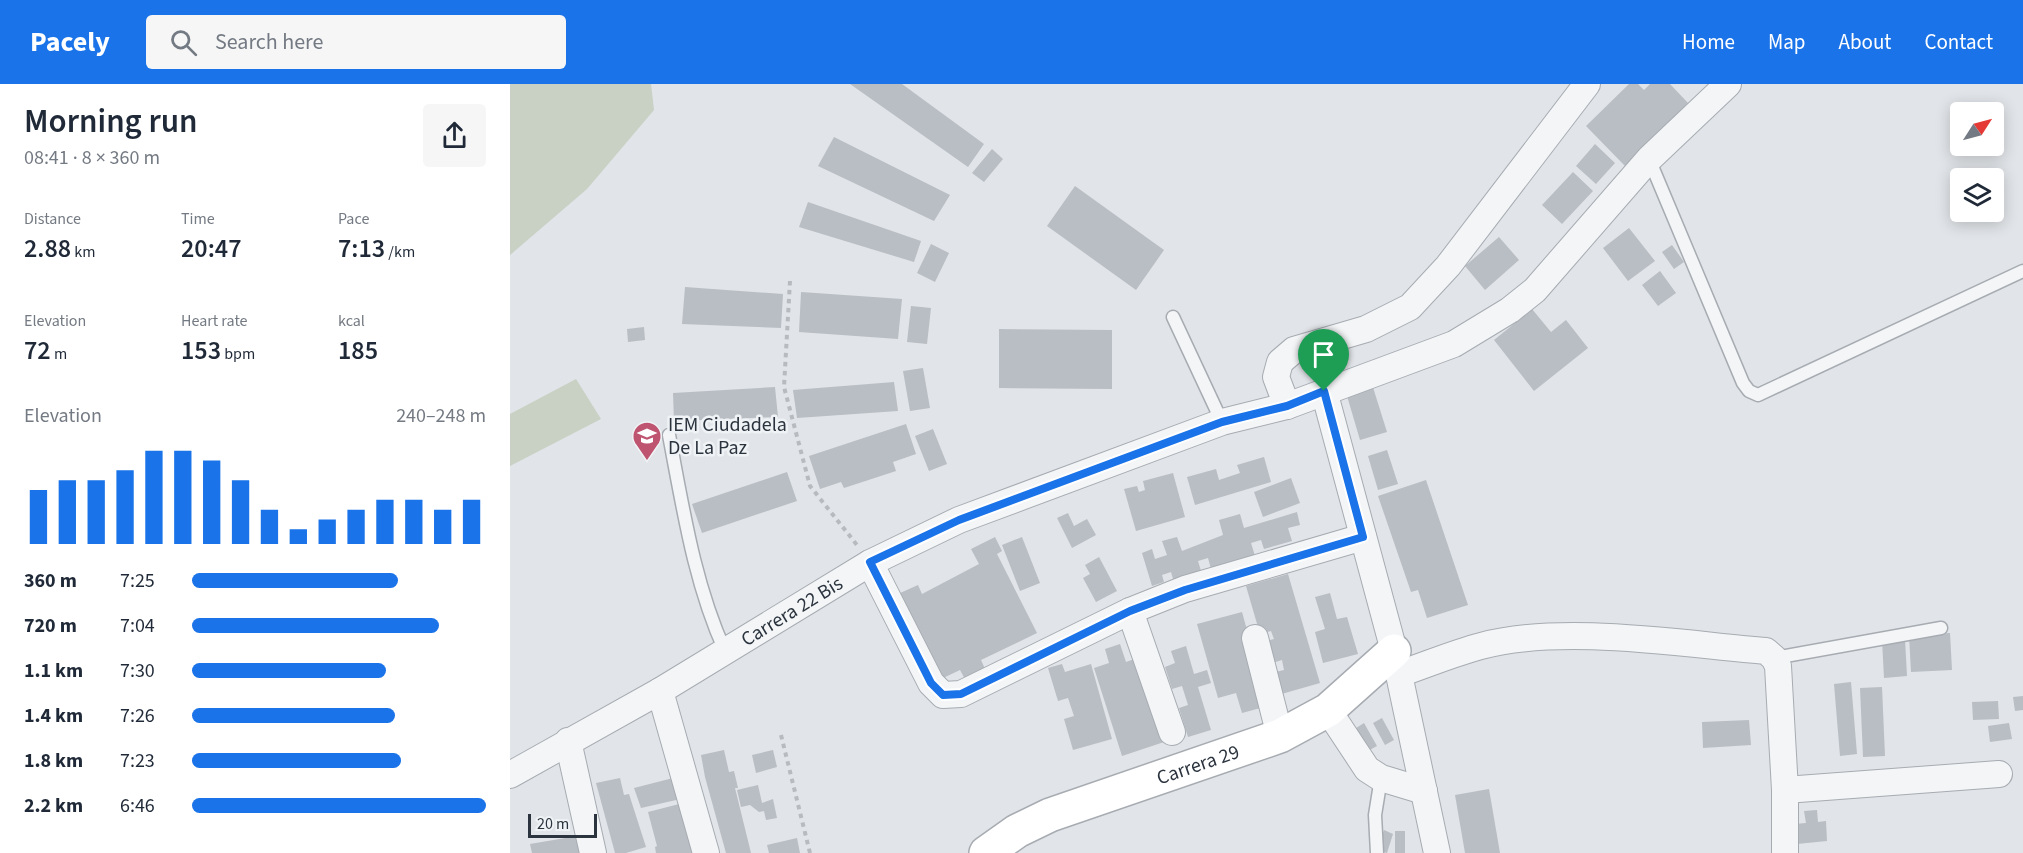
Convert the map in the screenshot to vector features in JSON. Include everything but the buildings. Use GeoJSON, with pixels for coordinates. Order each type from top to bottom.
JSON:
{"type":"FeatureCollection","features":[{"type":"Feature","properties":{"kind":"street"},"geometry":{"type":"LineString","coordinates":[[1287,406],[1276,377],[1280,362],[1294,350],[1366,329],[1410,307],[1448,267],[1587,84]]}},
{"type":"Feature","properties":{"kind":"street","name":"Carrera 22 Bis"},"geometry":{"type":"LineString","coordinates":[[510,776],[568,741],[660,691],[870,562],[959,520],[1222,422],[1287,406],[1454,344],[1510,310],[1535,290],[1649,159],[1728,84]]}},
{"type":"Feature","properties":{"kind":"street"},"geometry":{"type":"LineString","coordinates":[[1324,391],[1396,662],[1437,853]]}},
{"type":"Feature","properties":{"kind":"street"},"geometry":{"type":"LineString","coordinates":[[870,562],[931,683],[943,695],[961,694],[1130,611],[1185,590],[1363,537]]}},
{"type":"Feature","properties":{"kind":"street"},"geometry":{"type":"LineString","coordinates":[[1130,611],[1172,732]]}},
{"type":"Feature","properties":{"kind":"street"},"geometry":{"type":"LineString","coordinates":[[1396,662],[1482,645],[1581,636],[1766,651],[1774,658],[1778,666],[1785,790],[1785,853]]}},
{"type":"Feature","properties":{"kind":"street"},"geometry":{"type":"LineString","coordinates":[[1255,638],[1280,736]]}},
{"type":"Feature","properties":{"kind":"street","name":"Carrera 29"},"geometry":{"type":"LineString","coordinates":[[1008,853],[1027,839],[1284,741],[1330,713],[1396,662]]}},
{"type":"Feature","properties":{"kind":"street"},"geometry":{"type":"LineString","coordinates":[[660,691],[706,853]]}},
{"type":"Feature","properties":{"kind":"street"},"geometry":{"type":"LineString","coordinates":[[1330,713],[1359,760],[1381,778],[1424,791]]}},
{"type":"Feature","properties":{"kind":"street","name":"Carrera 29"},"geometry":{"type":"LineString","coordinates":[[986,853],[1017,831],[1050,815],[1280,736],[1330,713]]}},
{"type":"Feature","properties":{"kind":"street"},"geometry":{"type":"LineString","coordinates":[[568,741],[593,853]]}},
{"type":"Feature","properties":{"kind":"street"},"geometry":{"type":"LineString","coordinates":[[1785,790],[1999,774]]}},
{"type":"Feature","properties":{"kind":"lane"},"geometry":{"type":"LineString","coordinates":[[1649,159],[1743,383],[1749,391],[1758,395],[2023,271]]}},
{"type":"Feature","properties":{"kind":"lane"},"geometry":{"type":"LineString","coordinates":[[1173,317],[1222,422]]}},
{"type":"Feature","properties":{"kind":"lane"},"geometry":{"type":"LineString","coordinates":[[669,435],[688,531],[710,616],[725,651]]}},
{"type":"Feature","properties":{"kind":"lane"},"geometry":{"type":"LineString","coordinates":[[1774,658],[1941,628]]}},
{"type":"Feature","properties":{"kind":"lane"},"geometry":{"type":"LineString","coordinates":[[1377,853],[1375,815],[1381,778]]}},
{"type":"Feature","properties":{"kind":"path"},"geometry":{"type":"LineString","coordinates":[[789,281],[784,387],[810,486],[870,562]]}},
{"type":"Feature","properties":{"kind":"path"},"geometry":{"type":"LineString","coordinates":[[781,735],[810,853]]}},
{"type":"Feature","properties":{"kind":"green space"},"geometry":{"type":"Polygon","coordinates":[[[510,84],[651,84],[654,110],[587,189],[510,255],[510,84]]]}},
{"type":"Feature","properties":{"kind":"green space"},"geometry":{"type":"Polygon","coordinates":[[[576,379],[601,419],[510,466],[510,414],[576,379]]]}},
{"type":"Feature","properties":{"kind":"place","name":"IEM Ciudadela De La Paz"},"geometry":{"type":"Point","coordinates":[647,462]}},
{"type":"Feature","properties":{"kind":"route"},"geometry":{"type":"LineString","coordinates":[[1324,391],[1363,537],[1185,590],[1130,611],[961,694],[943,695],[931,683],[870,562],[959,520],[1222,422],[1287,406],[1324,391]]}}]}
